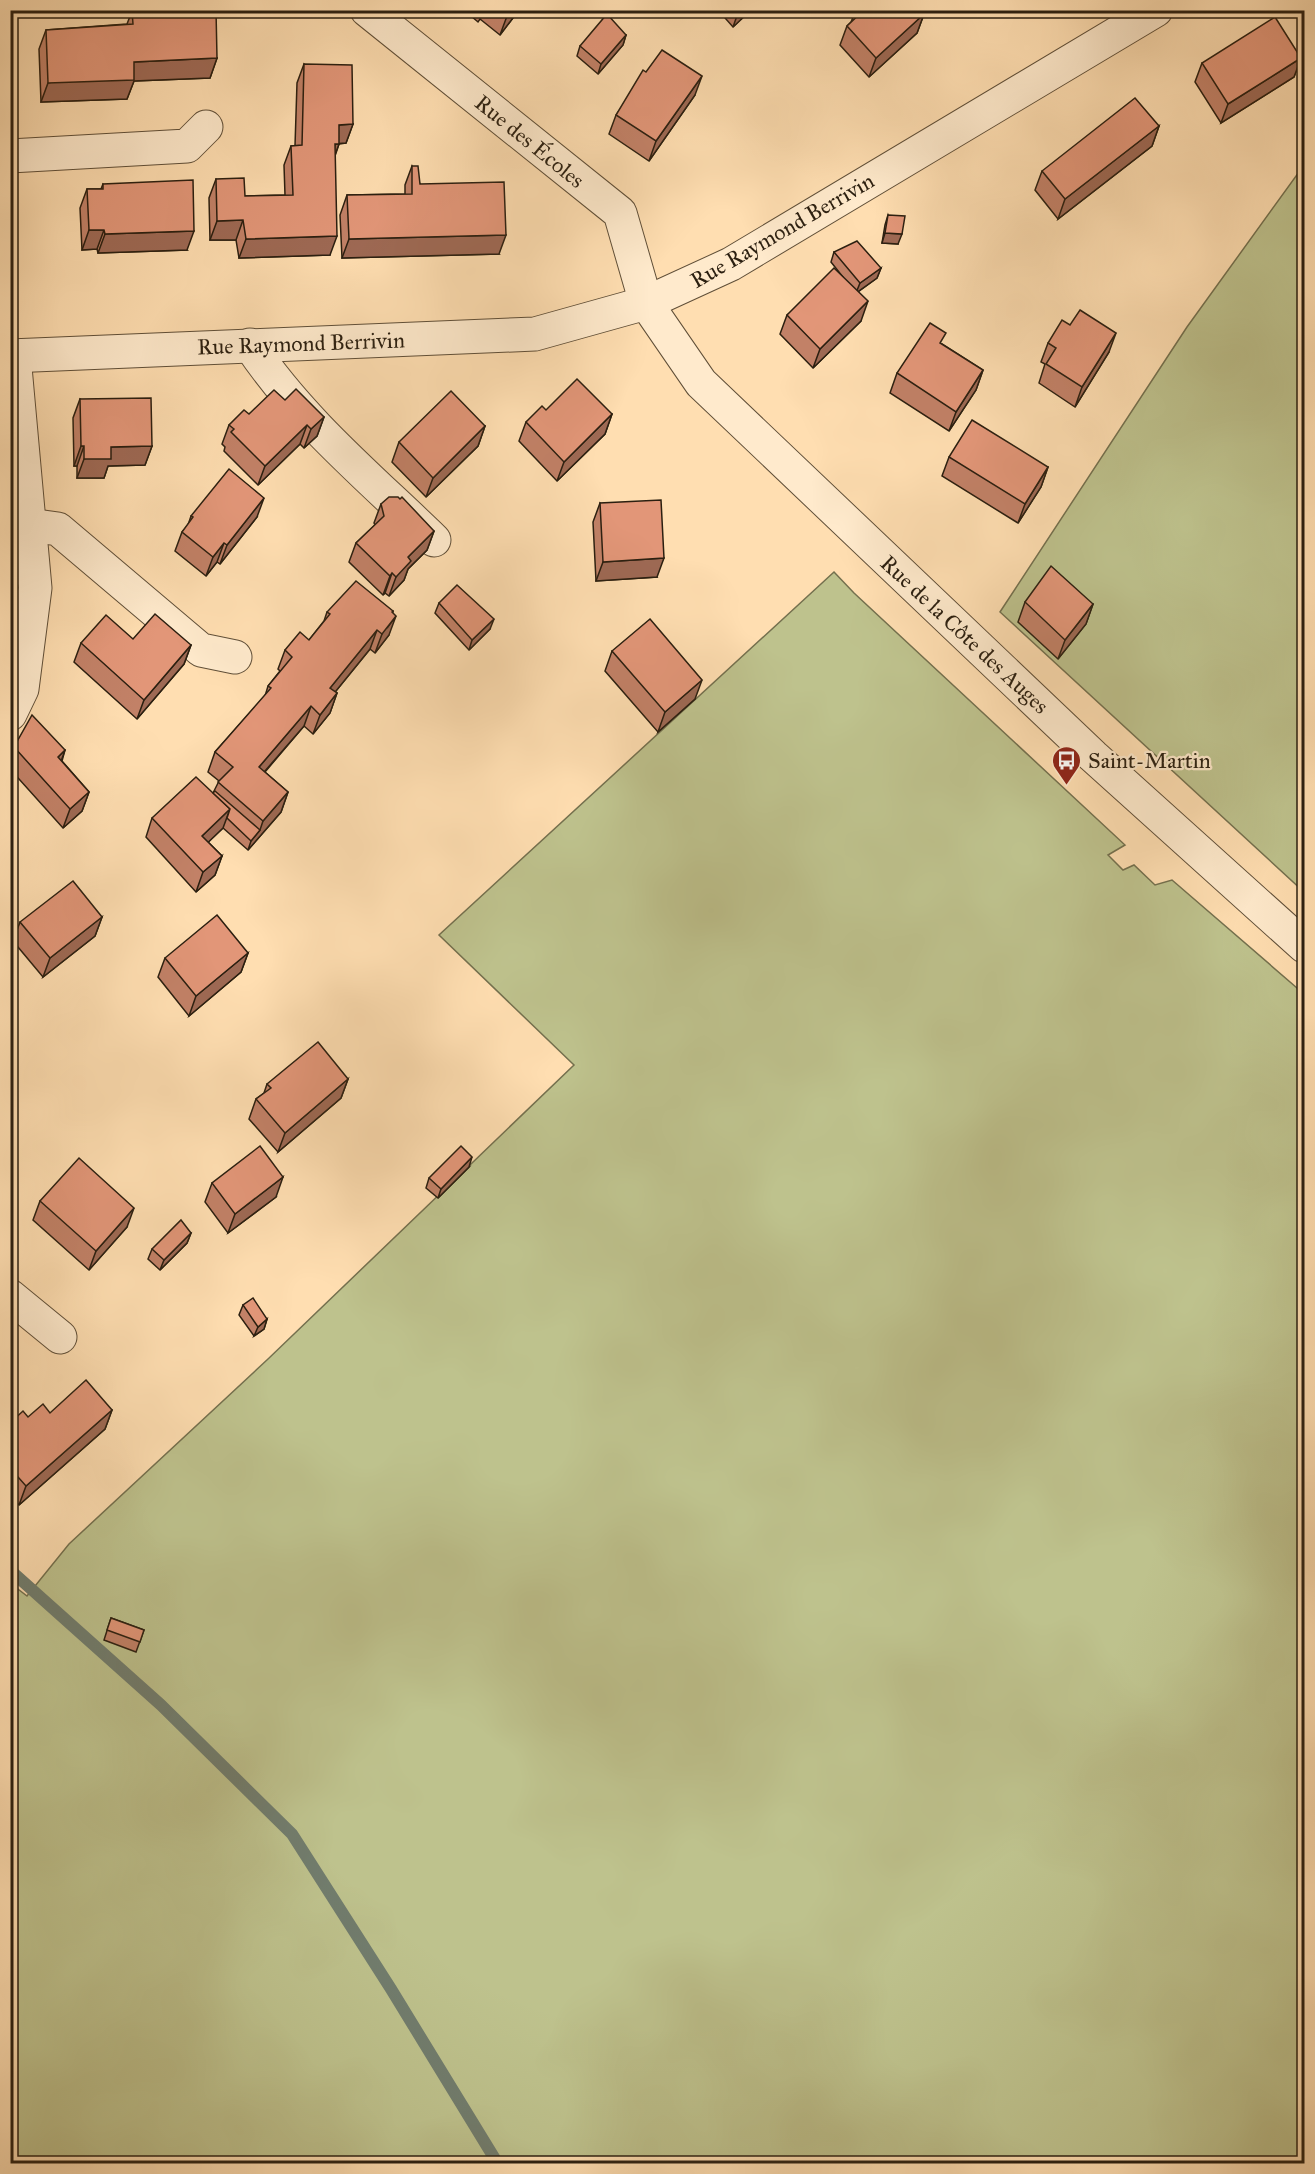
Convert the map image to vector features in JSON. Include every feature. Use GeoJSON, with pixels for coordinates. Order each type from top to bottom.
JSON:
{"type":"FeatureCollection","features":[{"type":"Feature","properties":{"kind":"street","name":"Rue des Écoles"},"geometry":{"type":"LineString","coordinates":[[367,10],[620,213],[646,303]]}},
{"type":"Feature","properties":{"kind":"street","name":"Rue Raymond Berrivin"},"geometry":{"type":"LineString","coordinates":[[12,356],[535,334],[646,303],[731,264],[1156,10]]}},
{"type":"Feature","properties":{"kind":"street"},"geometry":{"type":"LineString","coordinates":[[10,156],[188,146],[206,127]]}},
{"type":"Feature","properties":{"kind":"street","name":"Rue de la Côte des Auges"},"geometry":{"type":"LineString","coordinates":[[646,303],[701,383],[1093,756],[1302,944]]}},
{"type":"Feature","properties":{"kind":"street"},"geometry":{"type":"LineString","coordinates":[[250,345],[270,375],[301,412],[434,540]]}},
{"type":"Feature","properties":{"kind":"street"},"geometry":{"type":"LineString","coordinates":[[10,714],[22,689],[35,588],[12,356]]}},
{"type":"Feature","properties":{"kind":"street"},"geometry":{"type":"LineString","coordinates":[[29,525],[58,530],[201,650],[235,657]]}},
{"type":"Feature","properties":{"kind":"street"},"geometry":{"type":"LineString","coordinates":[[10,1296],[60,1337]]}},
{"type":"Feature","properties":{"kind":"green space"},"geometry":{"type":"Polygon","coordinates":[[[1304,165],[1304,892],[1000,612],[1187,327],[1304,165]]]}},
{"type":"Feature","properties":{"kind":"green space"},"geometry":{"type":"Polygon","coordinates":[[[834,572],[1125,845],[1108,855],[1123,870],[1134,865],[1155,885],[1172,880],[1304,994],[1304,2163],[11,2163],[10,1583],[27,1596],[69,1544],[268,1359],[574,1065],[439,935],[834,572]]]}},
{"type":"Feature","properties":{"kind":"building"},"geometry":{"type":"Polygon","coordinates":[[[216,10],[217,58],[134,62],[134,80],[48,83],[46,30],[133,24],[132,11],[216,10]]]}},
{"type":"Feature","properties":{"kind":"building"},"geometry":{"type":"Polygon","coordinates":[[[501,10],[511,10],[507,16],[501,10]]]}},
{"type":"Feature","properties":{"kind":"building"},"geometry":{"type":"Polygon","coordinates":[[[864,10],[921,10],[924,14],[876,58],[847,26],[864,10]]]}},
{"type":"Feature","properties":{"kind":"building"},"geometry":{"type":"Polygon","coordinates":[[[607,14],[626,35],[601,64],[580,46],[607,14]]]}},
{"type":"Feature","properties":{"kind":"building"},"geometry":{"type":"Polygon","coordinates":[[[1275,17],[1301,58],[1228,104],[1202,63],[1275,17]]]}},
{"type":"Feature","properties":{"kind":"building"},"geometry":{"type":"Polygon","coordinates":[[[662,50],[702,76],[656,141],[616,115],[643,70],[646,72],[662,50]]]}},
{"type":"Feature","properties":{"kind":"building"},"geometry":{"type":"Polygon","coordinates":[[[304,64],[352,65],[353,124],[339,125],[339,144],[335,144],[337,236],[246,239],[243,220],[217,221],[216,179],[244,178],[245,196],[293,195],[291,146],[302,145],[304,64]]]}},
{"type":"Feature","properties":{"kind":"building"},"geometry":{"type":"Polygon","coordinates":[[[1135,98],[1159,126],[1065,199],[1042,171],[1135,98]]]}},
{"type":"Feature","properties":{"kind":"building"},"geometry":{"type":"Polygon","coordinates":[[[412,166],[418,166],[420,184],[504,182],[506,235],[349,239],[347,195],[412,194],[412,166]]]}},
{"type":"Feature","properties":{"kind":"building"},"geometry":{"type":"Polygon","coordinates":[[[193,180],[194,231],[105,234],[104,230],[89,230],[87,189],[103,189],[103,184],[193,180]]]}},
{"type":"Feature","properties":{"kind":"building"},"geometry":{"type":"Polygon","coordinates":[[[888,215],[905,216],[902,234],[885,233],[888,215]]]}},
{"type":"Feature","properties":{"kind":"building"},"geometry":{"type":"Polygon","coordinates":[[[857,241],[881,268],[860,283],[834,252],[857,241]]]}},
{"type":"Feature","properties":{"kind":"building"},"geometry":{"type":"Polygon","coordinates":[[[834,268],[868,301],[820,349],[787,315],[834,268]]]}},
{"type":"Feature","properties":{"kind":"building"},"geometry":{"type":"Polygon","coordinates":[[[1080,310],[1116,333],[1082,387],[1046,364],[1056,348],[1048,343],[1062,320],[1070,325],[1080,310]]]}},
{"type":"Feature","properties":{"kind":"building"},"geometry":{"type":"Polygon","coordinates":[[[930,323],[946,333],[940,343],[983,370],[956,412],[897,373],[930,323]]]}},
{"type":"Feature","properties":{"kind":"building"},"geometry":{"type":"Polygon","coordinates":[[[577,379],[612,414],[564,462],[526,422],[542,406],[546,410],[577,379]]]}},
{"type":"Feature","properties":{"kind":"building"},"geometry":{"type":"Polygon","coordinates":[[[296,389],[324,417],[311,429],[307,425],[265,466],[231,432],[234,429],[229,425],[244,410],[249,414],[274,390],[285,400],[296,389]]]}},
{"type":"Feature","properties":{"kind":"building"},"geometry":{"type":"Polygon","coordinates":[[[451,391],[485,426],[433,478],[399,442],[451,391]]]}},
{"type":"Feature","properties":{"kind":"building"},"geometry":{"type":"Polygon","coordinates":[[[151,398],[152,446],[111,447],[111,459],[84,459],[84,446],[81,446],[80,399],[151,398]]]}},
{"type":"Feature","properties":{"kind":"building"},"geometry":{"type":"Polygon","coordinates":[[[972,420],[1048,467],[1025,504],[949,457],[972,420]]]}},
{"type":"Feature","properties":{"kind":"building"},"geometry":{"type":"Polygon","coordinates":[[[229,469],[264,498],[227,545],[224,543],[213,557],[182,532],[193,517],[191,516],[229,469]]]}},
{"type":"Feature","properties":{"kind":"building"},"geometry":{"type":"Polygon","coordinates":[[[389,497],[400,499],[402,497],[434,531],[408,557],[411,561],[396,577],[392,573],[390,576],[356,543],[384,516],[381,504],[389,497]]]}},
{"type":"Feature","properties":{"kind":"building"},"geometry":{"type":"Polygon","coordinates":[[[661,500],[664,558],[603,562],[600,503],[661,500]]]}},
{"type":"Feature","properties":{"kind":"building"},"geometry":{"type":"Polygon","coordinates":[[[1051,566],[1093,604],[1065,640],[1025,602],[1051,566]]]}},
{"type":"Feature","properties":{"kind":"building"},"geometry":{"type":"Polygon","coordinates":[[[356,581],[396,616],[382,634],[377,630],[330,688],[337,693],[320,715],[311,706],[259,767],[288,792],[263,821],[218,782],[233,767],[215,752],[271,688],[268,686],[292,657],[285,650],[300,632],[309,640],[330,614],[327,612],[356,581]]]}},
{"type":"Feature","properties":{"kind":"building"},"geometry":{"type":"Polygon","coordinates":[[[457,585],[494,619],[472,640],[439,603],[457,585]]]}},
{"type":"Feature","properties":{"kind":"building"},"geometry":{"type":"Polygon","coordinates":[[[155,614],[191,645],[144,700],[81,643],[106,615],[133,639],[155,614]]]}},
{"type":"Feature","properties":{"kind":"building"},"geometry":{"type":"Polygon","coordinates":[[[650,619],[702,680],[665,712],[612,651],[650,619]]]}},
{"type":"Feature","properties":{"kind":"building"},"geometry":{"type":"Polygon","coordinates":[[[32,715],[65,750],[58,757],[89,792],[70,809],[14,747],[32,715]]]}},
{"type":"Feature","properties":{"kind":"building"},"geometry":{"type":"Polygon","coordinates":[[[196,777],[230,809],[202,836],[222,856],[203,872],[152,818],[196,777]]]}},
{"type":"Feature","properties":{"kind":"building"},"geometry":{"type":"Polygon","coordinates":[[[215,791],[260,830],[251,841],[227,818],[230,809],[213,793],[215,791]]]}},
{"type":"Feature","properties":{"kind":"building"},"geometry":{"type":"Polygon","coordinates":[[[73,881],[102,917],[50,958],[20,922],[73,881]]]}},
{"type":"Feature","properties":{"kind":"building"},"geometry":{"type":"Polygon","coordinates":[[[217,915],[248,953],[196,996],[165,958],[217,915]]]}},
{"type":"Feature","properties":{"kind":"building"},"geometry":{"type":"Polygon","coordinates":[[[318,1042],[348,1079],[285,1133],[256,1099],[271,1088],[267,1084],[318,1042]]]}},
{"type":"Feature","properties":{"kind":"building"},"geometry":{"type":"Polygon","coordinates":[[[260,1146],[283,1177],[235,1214],[212,1183],[260,1146]]]}},
{"type":"Feature","properties":{"kind":"building"},"geometry":{"type":"Polygon","coordinates":[[[461,1146],[472,1157],[441,1189],[429,1178],[461,1146]]]}},
{"type":"Feature","properties":{"kind":"building"},"geometry":{"type":"Polygon","coordinates":[[[79,1158],[134,1208],[96,1251],[40,1201],[79,1158]]]}},
{"type":"Feature","properties":{"kind":"building"},"geometry":{"type":"Polygon","coordinates":[[[181,1220],[191,1233],[164,1260],[152,1249],[181,1220]]]}},
{"type":"Feature","properties":{"kind":"building"},"geometry":{"type":"Polygon","coordinates":[[[253,1298],[267,1319],[258,1327],[243,1305],[253,1298]]]}},
{"type":"Feature","properties":{"kind":"building"},"geometry":{"type":"Polygon","coordinates":[[[86,1380],[112,1410],[26,1486],[10,1468],[10,1423],[23,1411],[28,1417],[43,1404],[50,1413],[86,1380]]]}},
{"type":"Feature","properties":{"kind":"building"},"geometry":{"type":"Polygon","coordinates":[[[111,1618],[144,1630],[140,1642],[107,1630],[111,1618]]]}},
{"type":"Feature","properties":{"kind":"waterway"},"geometry":{"type":"LineString","coordinates":[[10,1570],[161,1705],[292,1834],[391,1989],[498,2164]]}},
{"type":"Feature","properties":{"kind":"place","name":"Saint-Martin"},"geometry":{"type":"Point","coordinates":[1067,786]}}]}
